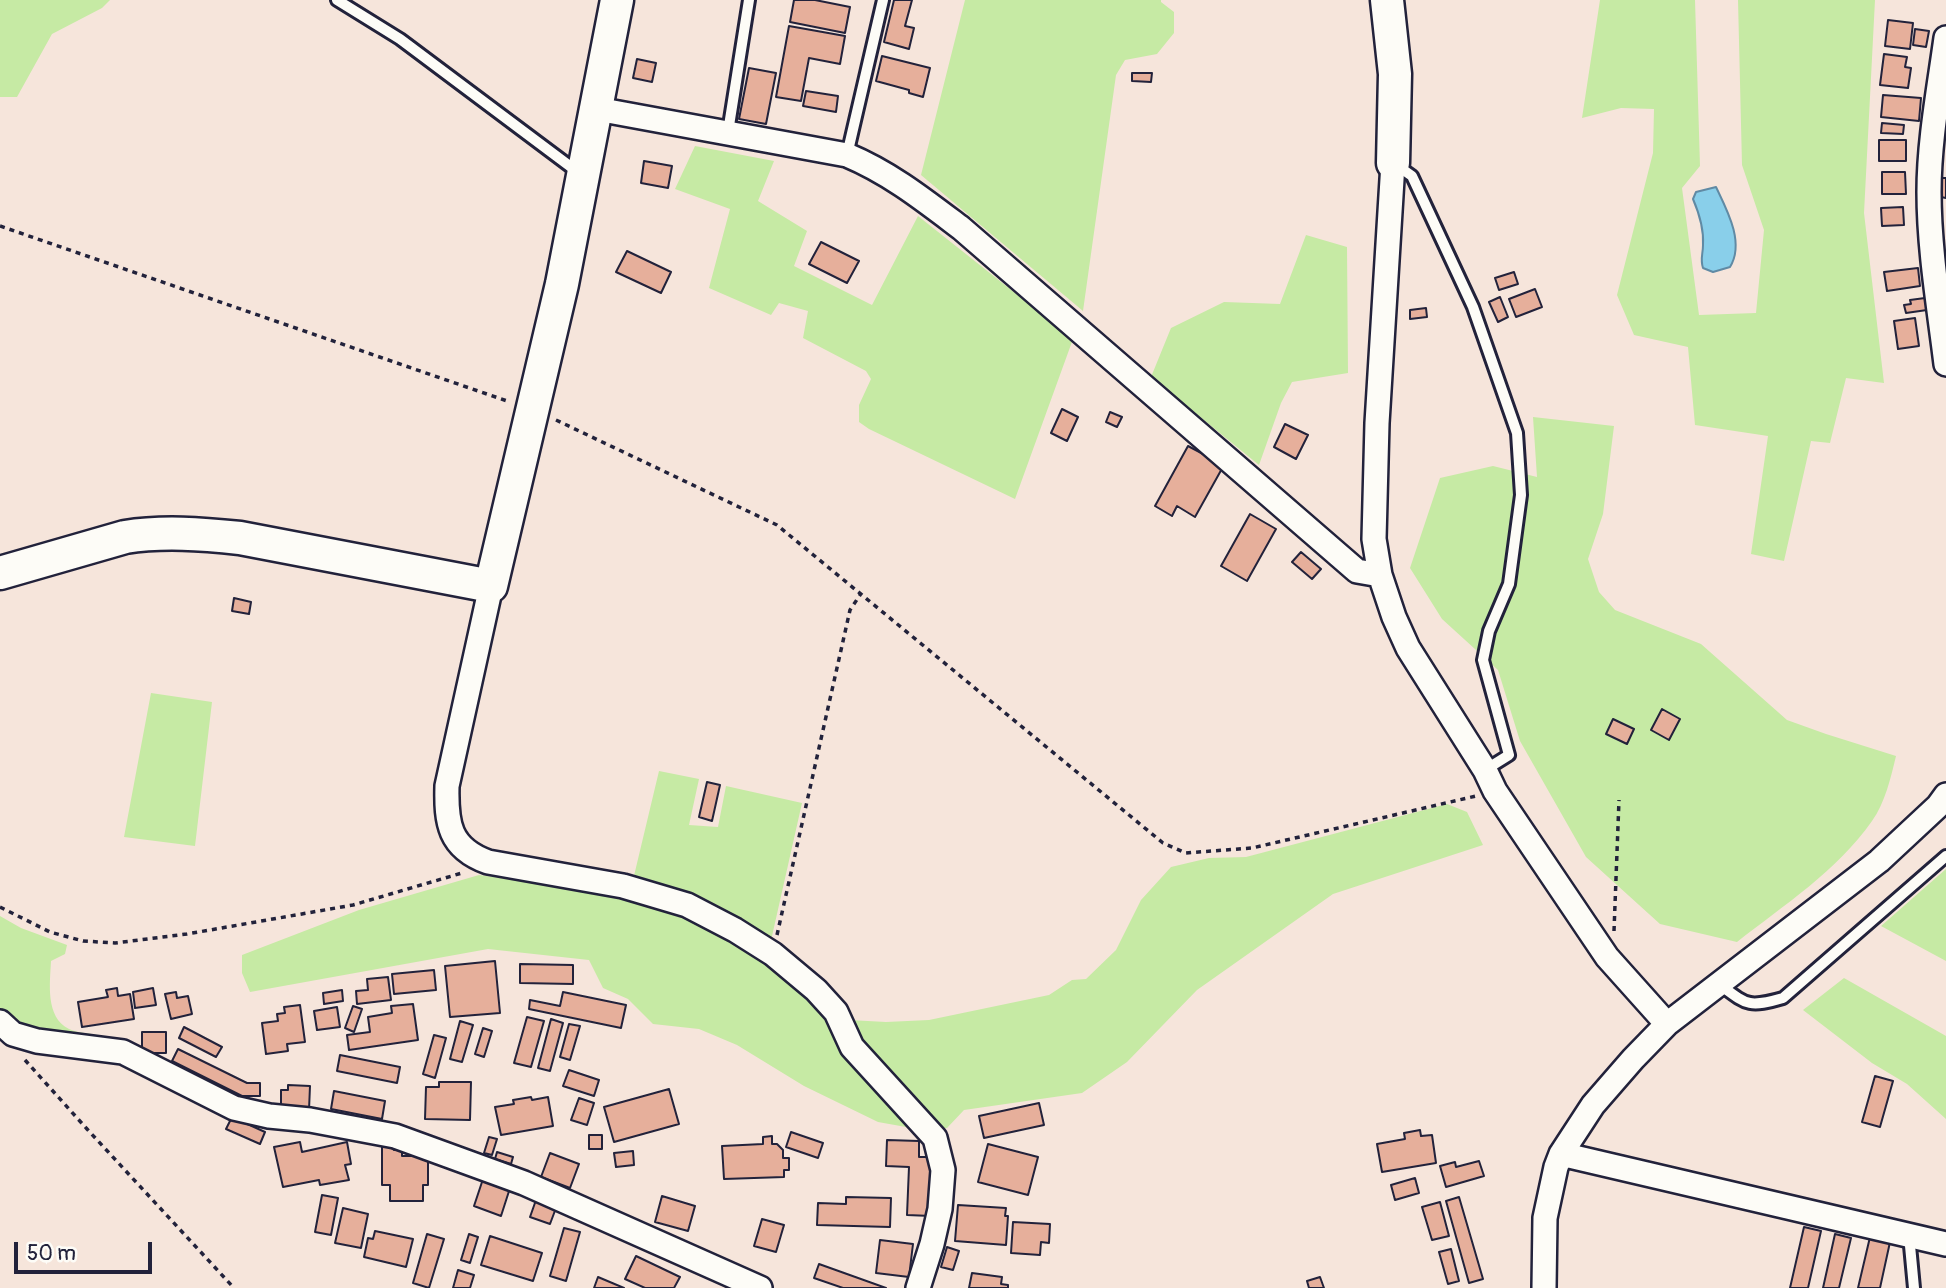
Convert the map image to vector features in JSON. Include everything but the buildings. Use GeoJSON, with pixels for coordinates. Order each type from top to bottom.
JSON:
{"type":"FeatureCollection","features":[{"type":"Feature","properties":{"kind":"street"},"geometry":{"type":"LineString","coordinates":[[617,0],[562,284],[447,786],[447,812],[451,831],[462,848],[472,856],[488,862],[622,886],[687,905],[773,954],[816,989],[835,1012],[852,1047],[935,1138],[943,1170],[940,1209],[918,1288]]}},
{"type":"Feature","properties":{"kind":"street"},"geometry":{"type":"LineString","coordinates":[[1387,0],[1395,74],[1375,481],[1374,539],[1380,575],[1408,648],[1485,770],[1495,791],[1607,957],[1667,1024]]}},
{"type":"Feature","properties":{"kind":"street"},"geometry":{"type":"LineString","coordinates":[[1946,38],[1931,149],[1929,192],[1946,363]]}},
{"type":"Feature","properties":{"kind":"street"},"geometry":{"type":"LineString","coordinates":[[597,109],[847,155],[887,174],[961,228],[1357,570],[1380,575]]}},
{"type":"Feature","properties":{"kind":"street"},"geometry":{"type":"LineString","coordinates":[[0,573],[125,537],[146,534],[201,534],[240,538],[491,586]]}},
{"type":"Feature","properties":{"kind":"street"},"geometry":{"type":"LineString","coordinates":[[1544,1288],[1545,1218],[1556,1167],[1561,1154],[1593,1105],[1667,1024],[1880,861],[1938,806],[1946,795]]}},
{"type":"Feature","properties":{"kind":"street"},"geometry":{"type":"LineString","coordinates":[[6,1028],[37,1041],[123,1052],[234,1108],[395,1136],[524,1183],[760,1288]]}},
{"type":"Feature","properties":{"kind":"street"},"geometry":{"type":"LineString","coordinates":[[1561,1154],[1946,1244]]}},
{"type":"Feature","properties":{"kind":"lane"},"geometry":{"type":"LineString","coordinates":[[337,0],[400,39],[583,177]]}},
{"type":"Feature","properties":{"kind":"lane"},"geometry":{"type":"LineString","coordinates":[[728,132],[749,0]]}},
{"type":"Feature","properties":{"kind":"lane"},"geometry":{"type":"LineString","coordinates":[[847,155],[883,0]]}},
{"type":"Feature","properties":{"kind":"lane"},"geometry":{"type":"LineString","coordinates":[[1392,163],[1412,176],[1473,307],[1517,433],[1521,495],[1509,584],[1489,631],[1483,660],[1509,755],[1485,770]]}},
{"type":"Feature","properties":{"kind":"lane"},"geometry":{"type":"LineString","coordinates":[[1719,984],[1744,1002],[1758,1006],[1783,998],[1946,856]]}},
{"type":"Feature","properties":{"kind":"lane"},"geometry":{"type":"LineString","coordinates":[[1909,1235],[1914,1288]]}},
{"type":"Feature","properties":{"kind":"path"},"geometry":{"type":"LineString","coordinates":[[0,226],[534,410],[777,525],[1163,843],[1186,853],[1252,848],[1495,791]]}},
{"type":"Feature","properties":{"kind":"path"},"geometry":{"type":"LineString","coordinates":[[773,954],[850,610],[860,595]]}},
{"type":"Feature","properties":{"kind":"path"},"geometry":{"type":"LineString","coordinates":[[1614,943],[1619,800]]}},
{"type":"Feature","properties":{"kind":"path"},"geometry":{"type":"LineString","coordinates":[[0,907],[50,932],[83,941],[115,943],[187,934],[354,905],[463,872],[472,856]]}},
{"type":"Feature","properties":{"kind":"path"},"geometry":{"type":"LineString","coordinates":[[6,1028],[26,1062],[234,1288]]}},
{"type":"Feature","properties":{"kind":"green space"},"geometry":{"type":"Polygon","coordinates":[[[0,0],[110,0],[102,8],[52,34],[17,97],[0,97],[0,0]]]}},
{"type":"Feature","properties":{"kind":"green space"},"geometry":{"type":"Polygon","coordinates":[[[965,0],[1161,0],[1174,12],[1174,33],[1157,54],[1125,60],[1116,75],[1083,311],[921,175],[965,0]]]}},
{"type":"Feature","properties":{"kind":"green space"},"geometry":{"type":"Polygon","coordinates":[[[1600,0],[1695,0],[1700,166],[1682,188],[1699,315],[1756,313],[1764,230],[1742,165],[1738,0],[1875,0],[1864,213],[1884,383],[1846,378],[1830,443],[1811,441],[1784,561],[1751,554],[1768,436],[1695,425],[1688,347],[1634,335],[1617,295],[1653,153],[1654,109],[1621,108],[1582,118],[1600,0]]]}},
{"type":"Feature","properties":{"kind":"green space"},"geometry":{"type":"Polygon","coordinates":[[[695,146],[774,161],[758,201],[807,231],[794,266],[872,305],[918,216],[1073,339],[1015,499],[859,422],[859,405],[871,379],[866,371],[803,338],[808,311],[779,303],[771,315],[709,288],[730,209],[675,189],[695,146]]]}},
{"type":"Feature","properties":{"kind":"green space"},"geometry":{"type":"Polygon","coordinates":[[[1306,235],[1347,247],[1348,373],[1292,382],[1281,403],[1259,465],[1151,377],[1171,328],[1224,302],[1280,304],[1306,235]]]}},
{"type":"Feature","properties":{"kind":"green space"},"geometry":{"type":"Polygon","coordinates":[[[1533,417],[1614,426],[1603,514],[1588,559],[1599,592],[1615,610],[1701,644],[1787,720],[1896,756],[1881,806],[1858,839],[1826,872],[1737,942],[1660,924],[1586,857],[1520,741],[1498,670],[1442,619],[1410,568],[1440,478],[1493,466],[1537,477],[1533,417]]]}},
{"type":"Feature","properties":{"kind":"green space"},"geometry":{"type":"Polygon","coordinates":[[[151,693],[212,702],[195,846],[124,837],[151,693]]]}},
{"type":"Feature","properties":{"kind":"green space"},"geometry":{"type":"Polygon","coordinates":[[[659,771],[699,779],[689,825],[718,827],[726,786],[802,803],[770,945],[633,880],[659,771]]]}},
{"type":"Feature","properties":{"kind":"green space"},"geometry":{"type":"Polygon","coordinates":[[[1447,804],[1467,812],[1483,845],[1333,894],[1197,990],[1127,1062],[1082,1093],[964,1110],[947,1128],[906,1127],[878,1122],[804,1086],[737,1045],[699,1029],[653,1024],[628,999],[603,988],[589,960],[488,949],[250,992],[242,973],[242,955],[359,910],[479,875],[596,891],[716,928],[849,1020],[929,1020],[1049,995],[1072,980],[1086,979],[1116,950],[1141,900],[1171,867],[1209,858],[1246,857],[1447,804]]]}},
{"type":"Feature","properties":{"kind":"green space"},"geometry":{"type":"Polygon","coordinates":[[[1946,869],[1946,961],[1881,926],[1946,869]]]}},
{"type":"Feature","properties":{"kind":"green space"},"geometry":{"type":"Polygon","coordinates":[[[0,916],[21,928],[67,945],[65,954],[51,961],[52,1008],[61,1024],[72,1030],[97,1035],[97,1041],[33,1031],[10,1021],[0,1013],[0,916]]]}},
{"type":"Feature","properties":{"kind":"green space"},"geometry":{"type":"Polygon","coordinates":[[[1844,978],[1946,1036],[1946,1119],[1907,1084],[1872,1063],[1803,1010],[1844,978]]]}},
{"type":"Feature","properties":{"kind":"water"},"geometry":{"type":"Polygon","coordinates":[[[1716,187],[1733,227],[1736,248],[1730,267],[1713,272],[1703,268],[1702,227],[1693,199],[1696,192],[1716,187]]]}}]}
